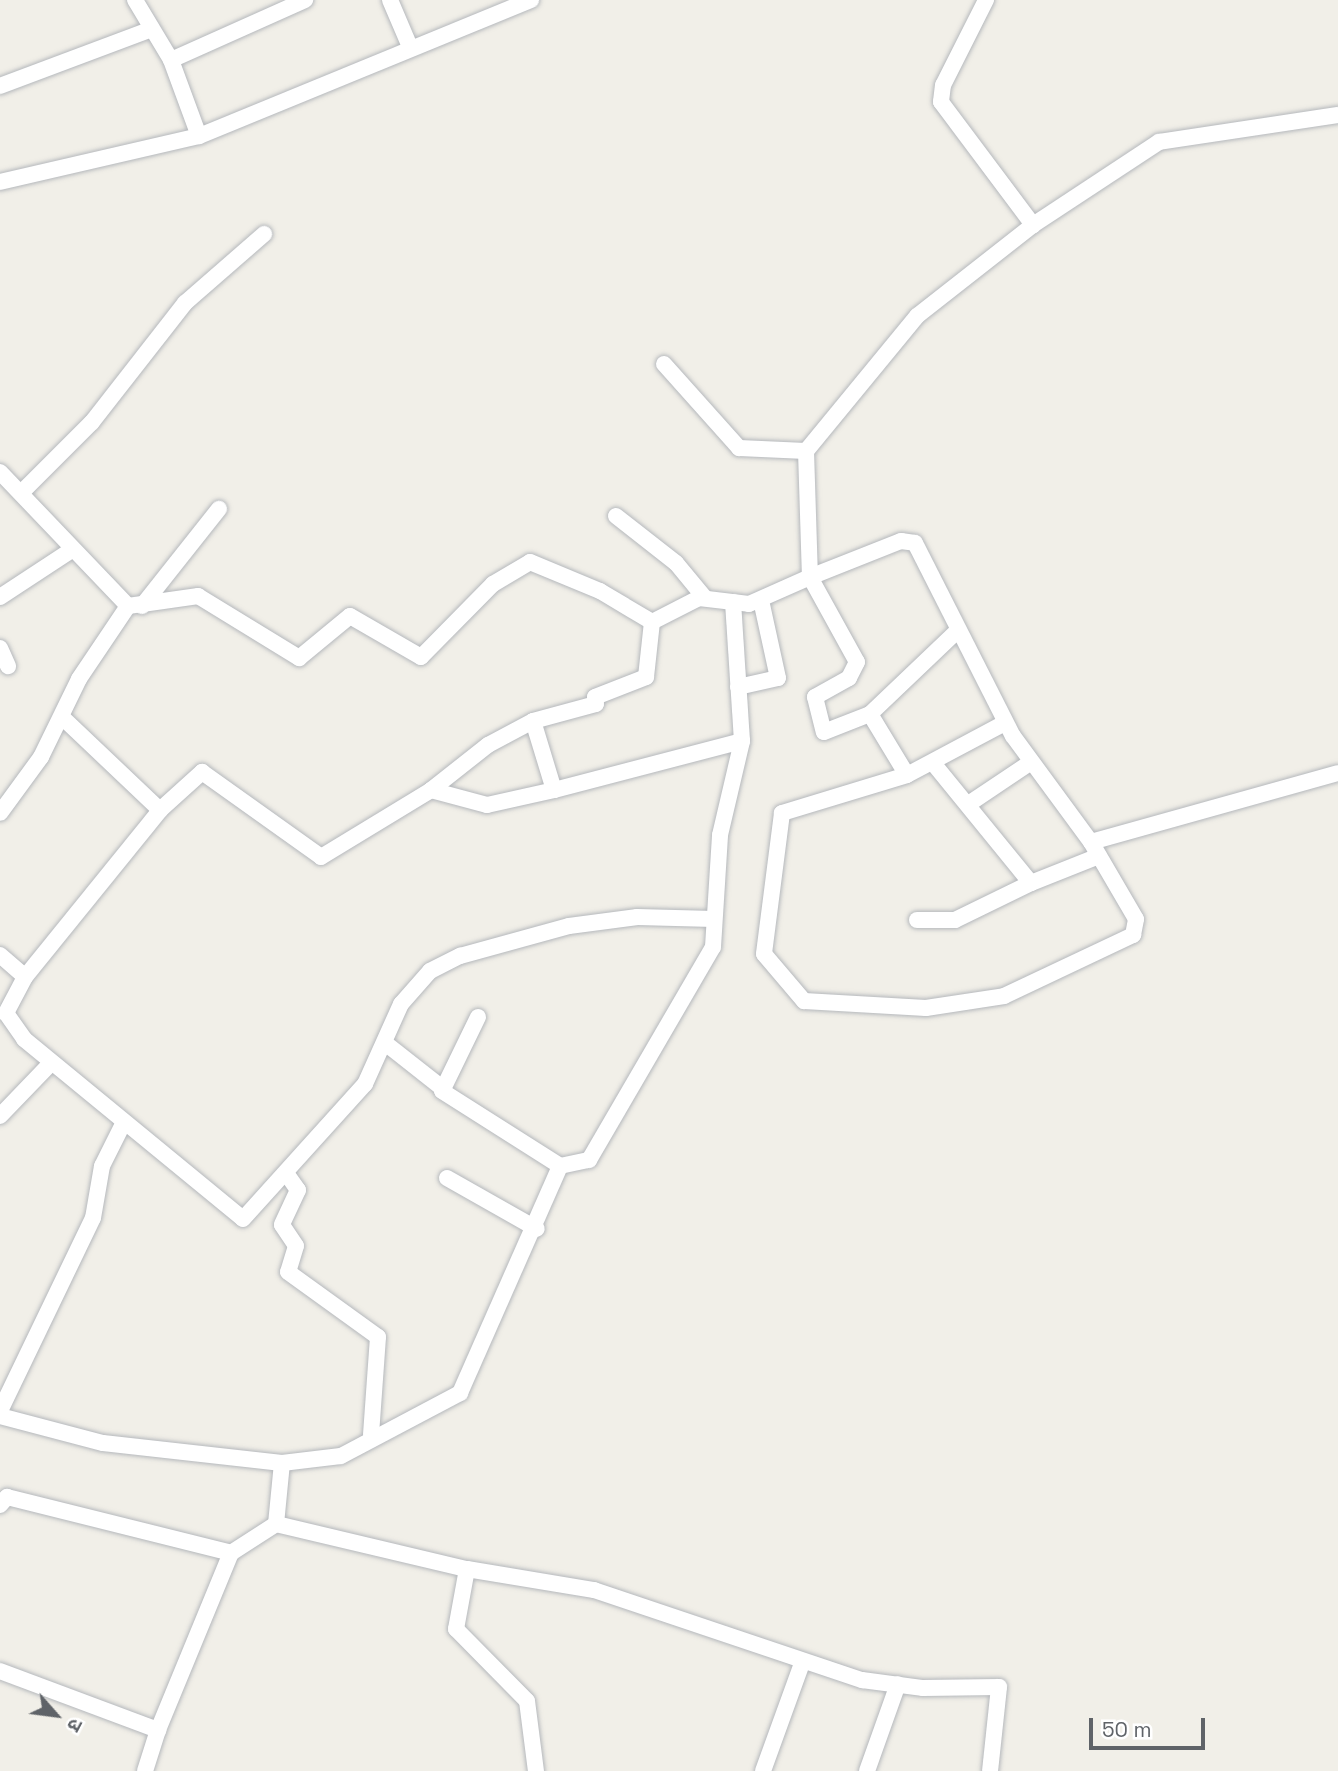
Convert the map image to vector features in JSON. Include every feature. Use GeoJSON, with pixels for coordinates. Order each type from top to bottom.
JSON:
{"type":"FeatureCollection","features":[{"type":"Feature","properties":{"kind":"street"},"geometry":{"type":"LineString","coordinates":[[135,0],[171,60],[199,136]]}},
{"type":"Feature","properties":{"kind":"street"},"geometry":{"type":"LineString","coordinates":[[171,60],[305,0]]}},
{"type":"Feature","properties":{"kind":"street"},"geometry":{"type":"LineString","coordinates":[[390,0],[410,47]]}},
{"type":"Feature","properties":{"kind":"street"},"geometry":{"type":"LineString","coordinates":[[0,182],[199,136],[410,47],[531,0]]}},
{"type":"Feature","properties":{"kind":"street"},"geometry":{"type":"LineString","coordinates":[[986,0],[943,85],[941,102],[1033,225]]}},
{"type":"Feature","properties":{"kind":"street"},"geometry":{"type":"LineString","coordinates":[[0,86],[152,29]]}},
{"type":"Feature","properties":{"kind":"street"},"geometry":{"type":"LineString","coordinates":[[955,633],[870,714],[820,729],[815,697],[849,678],[857,662],[810,577],[806,451],[917,316],[1033,225],[1159,142],[1338,115]]}},
{"type":"Feature","properties":{"kind":"street"},"geometry":{"type":"LineString","coordinates":[[22,492],[92,422],[185,303],[264,234]]}},
{"type":"Feature","properties":{"kind":"street"},"geometry":{"type":"LineString","coordinates":[[664,364],[739,449],[806,451]]}},
{"type":"Feature","properties":{"kind":"street"},"geometry":{"type":"LineString","coordinates":[[0,472],[22,492],[73,549],[135,606]]}},
{"type":"Feature","properties":{"kind":"street"},"geometry":{"type":"LineString","coordinates":[[0,813],[63,718],[79,679],[135,606],[219,509]]}},
{"type":"Feature","properties":{"kind":"street"},"geometry":{"type":"LineString","coordinates":[[617,516],[676,564],[704,597]]}},
{"type":"Feature","properties":{"kind":"street"},"geometry":{"type":"LineString","coordinates":[[652,622],[704,597],[733,602],[761,600],[810,577],[912,541],[955,633],[1005,723],[1095,849],[1136,919],[1136,932],[1041,981],[1004,996],[926,1008],[804,1001],[764,954],[782,813],[907,775],[1005,723]]}},
{"type":"Feature","properties":{"kind":"street"},"geometry":{"type":"LineString","coordinates":[[0,597],[73,549]]}},
{"type":"Feature","properties":{"kind":"street"},"geometry":{"type":"LineString","coordinates":[[135,606],[198,596],[299,658],[350,616],[421,657],[484,592],[530,562],[600,591],[652,622]]}},
{"type":"Feature","properties":{"kind":"street"},"geometry":{"type":"LineString","coordinates":[[738,687],[778,678],[761,600]]}},
{"type":"Feature","properties":{"kind":"street"},"geometry":{"type":"LineString","coordinates":[[386,1043],[477,1117],[560,1166],[583,1164],[595,1153],[705,966],[714,919],[720,835],[742,741],[733,602]]}},
{"type":"Feature","properties":{"kind":"street"},"geometry":{"type":"LineString","coordinates":[[652,622],[646,677],[595,696],[597,704],[533,721],[327,858],[205,771],[160,810],[25,977],[6,1013],[50,1064],[243,1219],[365,1084],[386,1043],[401,1004],[430,971],[460,956],[569,926],[637,917],[714,919]]}},
{"type":"Feature","properties":{"kind":"street"},"geometry":{"type":"LineString","coordinates":[[0,648],[8,666]]}},
{"type":"Feature","properties":{"kind":"street"},"geometry":{"type":"LineString","coordinates":[[870,714],[907,775]]}},
{"type":"Feature","properties":{"kind":"street"},"geometry":{"type":"LineString","coordinates":[[63,718],[160,810]]}},
{"type":"Feature","properties":{"kind":"street"},"geometry":{"type":"LineString","coordinates":[[533,721],[554,790]]}},
{"type":"Feature","properties":{"kind":"street"},"geometry":{"type":"LineString","coordinates":[[431,790],[487,805],[742,741]]}},
{"type":"Feature","properties":{"kind":"street"},"geometry":{"type":"LineString","coordinates":[[933,762],[970,803],[1031,883]]}},
{"type":"Feature","properties":{"kind":"street"},"geometry":{"type":"LineString","coordinates":[[970,803],[1031,762]]}},
{"type":"Feature","properties":{"kind":"street"},"geometry":{"type":"LineString","coordinates":[[917,920],[955,920],[1095,849],[1338,773]]}},
{"type":"Feature","properties":{"kind":"street"},"geometry":{"type":"LineString","coordinates":[[0,956],[25,977]]}},
{"type":"Feature","properties":{"kind":"street"},"geometry":{"type":"LineString","coordinates":[[441,1087],[478,1017]]}},
{"type":"Feature","properties":{"kind":"street"},"geometry":{"type":"LineString","coordinates":[[0,1116],[50,1064]]}},
{"type":"Feature","properties":{"kind":"street"},"geometry":{"type":"LineString","coordinates":[[124,1122],[102,1166],[93,1219],[0,1413],[103,1443],[282,1463],[341,1456],[371,1435],[460,1393],[537,1229],[560,1166]]}},
{"type":"Feature","properties":{"kind":"street"},"geometry":{"type":"LineString","coordinates":[[286,1174],[298,1190],[282,1225],[296,1247],[288,1272],[378,1337],[371,1435]]}},
{"type":"Feature","properties":{"kind":"street"},"geometry":{"type":"LineString","coordinates":[[447,1178],[537,1229]]}},
{"type":"Feature","properties":{"kind":"street"},"geometry":{"type":"LineString","coordinates":[[276,1524],[282,1463]]}},
{"type":"Feature","properties":{"kind":"street"},"geometry":{"type":"LineString","coordinates":[[0,1505],[7,1497],[134,1534],[231,1553]]}},
{"type":"Feature","properties":{"kind":"street"},"geometry":{"type":"LineString","coordinates":[[145,1771],[158,1730],[231,1553],[276,1524],[467,1569],[594,1590],[682,1615],[802,1663],[898,1685],[1001,1689],[990,1771]]}},
{"type":"Feature","properties":{"kind":"street"},"geometry":{"type":"LineString","coordinates":[[467,1569],[456,1629],[527,1701],[536,1771]]}},
{"type":"Feature","properties":{"kind":"street"},"geometry":{"type":"LineString","coordinates":[[763,1771],[802,1663]]}},
{"type":"Feature","properties":{"kind":"street"},"geometry":{"type":"LineString","coordinates":[[0,1671],[158,1730]]}},
{"type":"Feature","properties":{"kind":"street"},"geometry":{"type":"LineString","coordinates":[[867,1771],[898,1685]]}}]}
